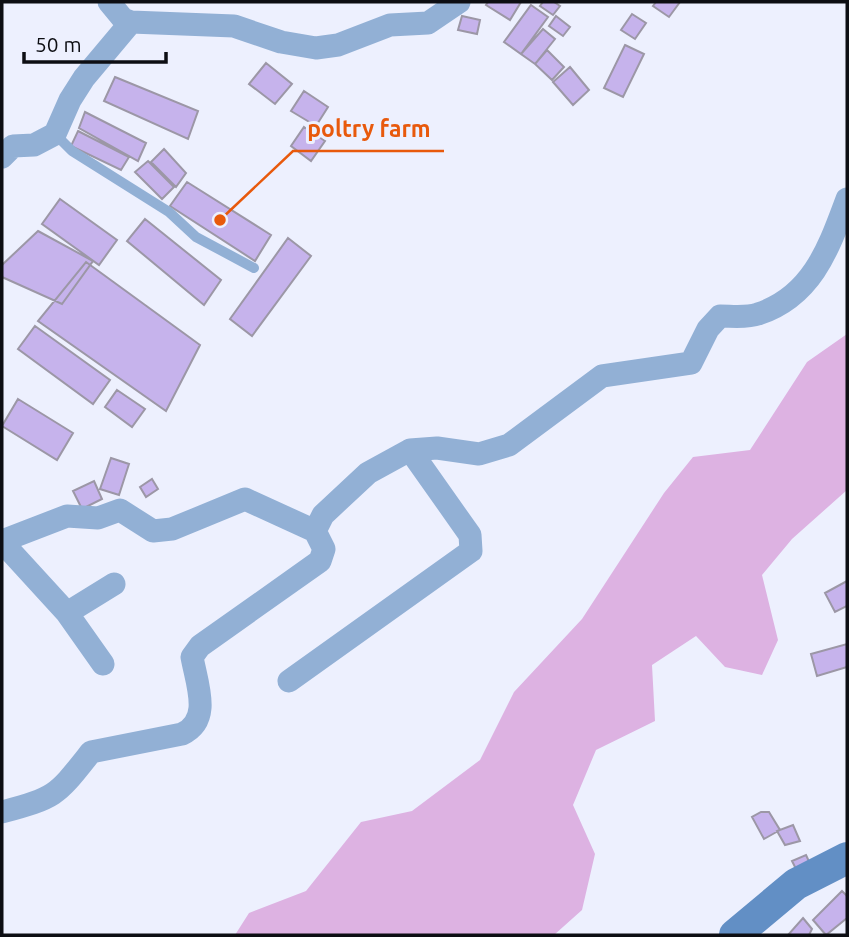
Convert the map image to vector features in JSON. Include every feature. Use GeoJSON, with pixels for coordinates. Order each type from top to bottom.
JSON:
{"type":"FeatureCollection","features":[{"type":"Feature","properties":{"kind":"main road"},"geometry":{"type":"LineString","coordinates":[[735,935],[796,884],[847,858]]}},
{"type":"Feature","properties":{"kind":"street"},"geometry":{"type":"LineString","coordinates":[[109,2],[123,19],[131,22],[234,26],[281,42],[316,48],[338,45],[390,25],[428,23],[459,2]]}},
{"type":"Feature","properties":{"kind":"street"},"geometry":{"type":"LineString","coordinates":[[2,157],[13,146],[34,145],[55,134],[70,100],[84,78],[131,22]]}},
{"type":"Feature","properties":{"kind":"street"},"geometry":{"type":"LineString","coordinates":[[315,531],[323,515],[368,473],[411,450],[437,448],[479,454],[509,445],[602,376],[691,363],[708,328],[720,316],[757,314],[795,293],[824,260],[847,199]]}},
{"type":"Feature","properties":{"kind":"street"},"geometry":{"type":"LineString","coordinates":[[289,681],[471,551],[470,535],[411,450]]}},
{"type":"Feature","properties":{"kind":"street"},"geometry":{"type":"LineString","coordinates":[[2,812],[42,801],[58,793],[91,752],[182,734],[195,728],[201,717],[192,657],[200,646],[320,561],[324,549],[315,531],[245,499],[172,529],[153,531],[120,510],[98,518],[67,516],[2,542],[67,613],[103,664]]}},
{"type":"Feature","properties":{"kind":"street"},"geometry":{"type":"LineString","coordinates":[[67,613],[114,584]]}},
{"type":"Feature","properties":{"kind":"lane"},"geometry":{"type":"LineString","coordinates":[[55,134],[72,151],[169,212],[196,237],[254,268]]}},
{"type":"Feature","properties":{"kind":"shaded area"},"geometry":{"type":"Polygon","coordinates":[[[847,334],[847,490],[792,539],[762,575],[778,640],[762,675],[725,667],[696,636],[652,665],[655,721],[596,750],[573,805],[595,854],[582,910],[554,935],[235,935],[249,913],[306,891],[361,822],[412,811],[480,760],[514,692],[582,619],[664,493],[693,457],[750,450],[807,362],[847,334]]]}},
{"type":"Feature","properties":{"kind":"building"},"geometry":{"type":"Polygon","coordinates":[[[488,2],[521,2],[510,20],[486,5],[488,2]]]}},
{"type":"Feature","properties":{"kind":"building"},"geometry":{"type":"Polygon","coordinates":[[[543,2],[554,2],[560,6],[553,15],[540,6],[543,2]]]}},
{"type":"Feature","properties":{"kind":"building"},"geometry":{"type":"Polygon","coordinates":[[[656,2],[680,2],[669,17],[653,6],[656,2]]]}},
{"type":"Feature","properties":{"kind":"building"},"geometry":{"type":"Polygon","coordinates":[[[531,5],[548,17],[521,54],[504,42],[531,5]]]}},
{"type":"Feature","properties":{"kind":"building"},"geometry":{"type":"Polygon","coordinates":[[[632,14],[646,23],[635,39],[621,30],[632,14]]]}},
{"type":"Feature","properties":{"kind":"building"},"geometry":{"type":"Polygon","coordinates":[[[462,16],[480,20],[477,34],[458,30],[462,16]]]}},
{"type":"Feature","properties":{"kind":"building"},"geometry":{"type":"Polygon","coordinates":[[[556,16],[570,27],[563,36],[549,26],[556,16]]]}},
{"type":"Feature","properties":{"kind":"building"},"geometry":{"type":"Polygon","coordinates":[[[543,29],[555,39],[535,64],[521,54],[543,29]]]}},
{"type":"Feature","properties":{"kind":"building"},"geometry":{"type":"Polygon","coordinates":[[[625,45],[644,54],[623,97],[604,88],[625,45]]]}},
{"type":"Feature","properties":{"kind":"building"},"geometry":{"type":"Polygon","coordinates":[[[547,50],[564,67],[552,80],[535,64],[547,50]]]}},
{"type":"Feature","properties":{"kind":"building"},"geometry":{"type":"Polygon","coordinates":[[[266,63],[292,84],[275,104],[249,84],[266,63]]]}},
{"type":"Feature","properties":{"kind":"building"},"geometry":{"type":"Polygon","coordinates":[[[570,67],[589,90],[573,105],[553,82],[570,67]]]}},
{"type":"Feature","properties":{"kind":"building"},"geometry":{"type":"Polygon","coordinates":[[[115,77],[198,111],[188,139],[104,101],[115,77]]]}},
{"type":"Feature","properties":{"kind":"building"},"geometry":{"type":"Polygon","coordinates":[[[304,91],[328,107],[316,126],[291,111],[304,91]]]}},
{"type":"Feature","properties":{"kind":"building"},"geometry":{"type":"Polygon","coordinates":[[[85,112],[146,143],[138,161],[79,128],[85,112]]]}},
{"type":"Feature","properties":{"kind":"building"},"geometry":{"type":"Polygon","coordinates":[[[304,127],[325,141],[311,161],[291,146],[304,127]]]}},
{"type":"Feature","properties":{"kind":"building"},"geometry":{"type":"Polygon","coordinates":[[[78,131],[129,157],[121,170],[71,146],[78,131]]]}},
{"type":"Feature","properties":{"kind":"building"},"geometry":{"type":"Polygon","coordinates":[[[164,149],[186,173],[176,187],[151,162],[164,149]]]}},
{"type":"Feature","properties":{"kind":"building"},"geometry":{"type":"Polygon","coordinates":[[[148,161],[174,187],[162,199],[135,172],[148,161]]]}},
{"type":"Feature","properties":{"kind":"building"},"geometry":{"type":"Polygon","coordinates":[[[187,182],[271,235],[255,261],[170,206],[187,182]]]}},
{"type":"Feature","properties":{"kind":"building"},"geometry":{"type":"Polygon","coordinates":[[[60,199],[117,240],[99,265],[42,224],[60,199]]]}},
{"type":"Feature","properties":{"kind":"building"},"geometry":{"type":"Polygon","coordinates":[[[145,219],[221,280],[204,305],[127,241],[145,219]]]}},
{"type":"Feature","properties":{"kind":"building"},"geometry":{"type":"Polygon","coordinates":[[[38,231],[93,261],[62,304],[2,277],[2,265],[38,231]]]}},
{"type":"Feature","properties":{"kind":"building"},"geometry":{"type":"Polygon","coordinates":[[[288,238],[311,256],[252,336],[230,319],[288,238]]]}},
{"type":"Feature","properties":{"kind":"building"},"geometry":{"type":"Polygon","coordinates":[[[86,262],[200,345],[166,411],[38,321],[86,262]]]}},
{"type":"Feature","properties":{"kind":"building"},"geometry":{"type":"Polygon","coordinates":[[[35,326],[110,380],[93,404],[18,349],[35,326]]]}},
{"type":"Feature","properties":{"kind":"building"},"geometry":{"type":"Polygon","coordinates":[[[117,390],[145,409],[132,427],[105,407],[117,390]]]}},
{"type":"Feature","properties":{"kind":"building"},"geometry":{"type":"Polygon","coordinates":[[[18,399],[73,433],[57,460],[2,426],[18,399]]]}},
{"type":"Feature","properties":{"kind":"building"},"geometry":{"type":"Polygon","coordinates":[[[111,458],[129,464],[119,495],[100,489],[111,458]]]}},
{"type":"Feature","properties":{"kind":"building"},"geometry":{"type":"Polygon","coordinates":[[[152,479],[158,489],[146,497],[140,487],[152,479]]]}},
{"type":"Feature","properties":{"kind":"building"},"geometry":{"type":"Polygon","coordinates":[[[94,481],[102,499],[82,509],[73,491],[94,481]]]}},
{"type":"Feature","properties":{"kind":"building"},"geometry":{"type":"Polygon","coordinates":[[[847,581],[847,606],[835,612],[825,593],[847,581]]]}},
{"type":"Feature","properties":{"kind":"building"},"geometry":{"type":"Polygon","coordinates":[[[847,644],[847,667],[817,676],[811,654],[847,644]]]}},
{"type":"Feature","properties":{"kind":"building"},"geometry":{"type":"Polygon","coordinates":[[[761,812],[769,812],[780,830],[764,839],[752,817],[761,812]]]}},
{"type":"Feature","properties":{"kind":"building"},"geometry":{"type":"Polygon","coordinates":[[[793,825],[800,841],[785,845],[777,831],[793,825]]]}},
{"type":"Feature","properties":{"kind":"building"},"geometry":{"type":"Polygon","coordinates":[[[806,855],[812,868],[799,875],[792,861],[806,855]]]}},
{"type":"Feature","properties":{"kind":"building"},"geometry":{"type":"Polygon","coordinates":[[[842,891],[847,896],[847,918],[826,935],[813,920],[842,891]]]}},
{"type":"Feature","properties":{"kind":"building"},"geometry":{"type":"Polygon","coordinates":[[[803,918],[812,929],[809,935],[788,935],[803,918]]]}},
{"type":"Feature","properties":{"kind":"place","name":"poltry farm"},"geometry":{"type":"Point","coordinates":[220,220]}}]}
